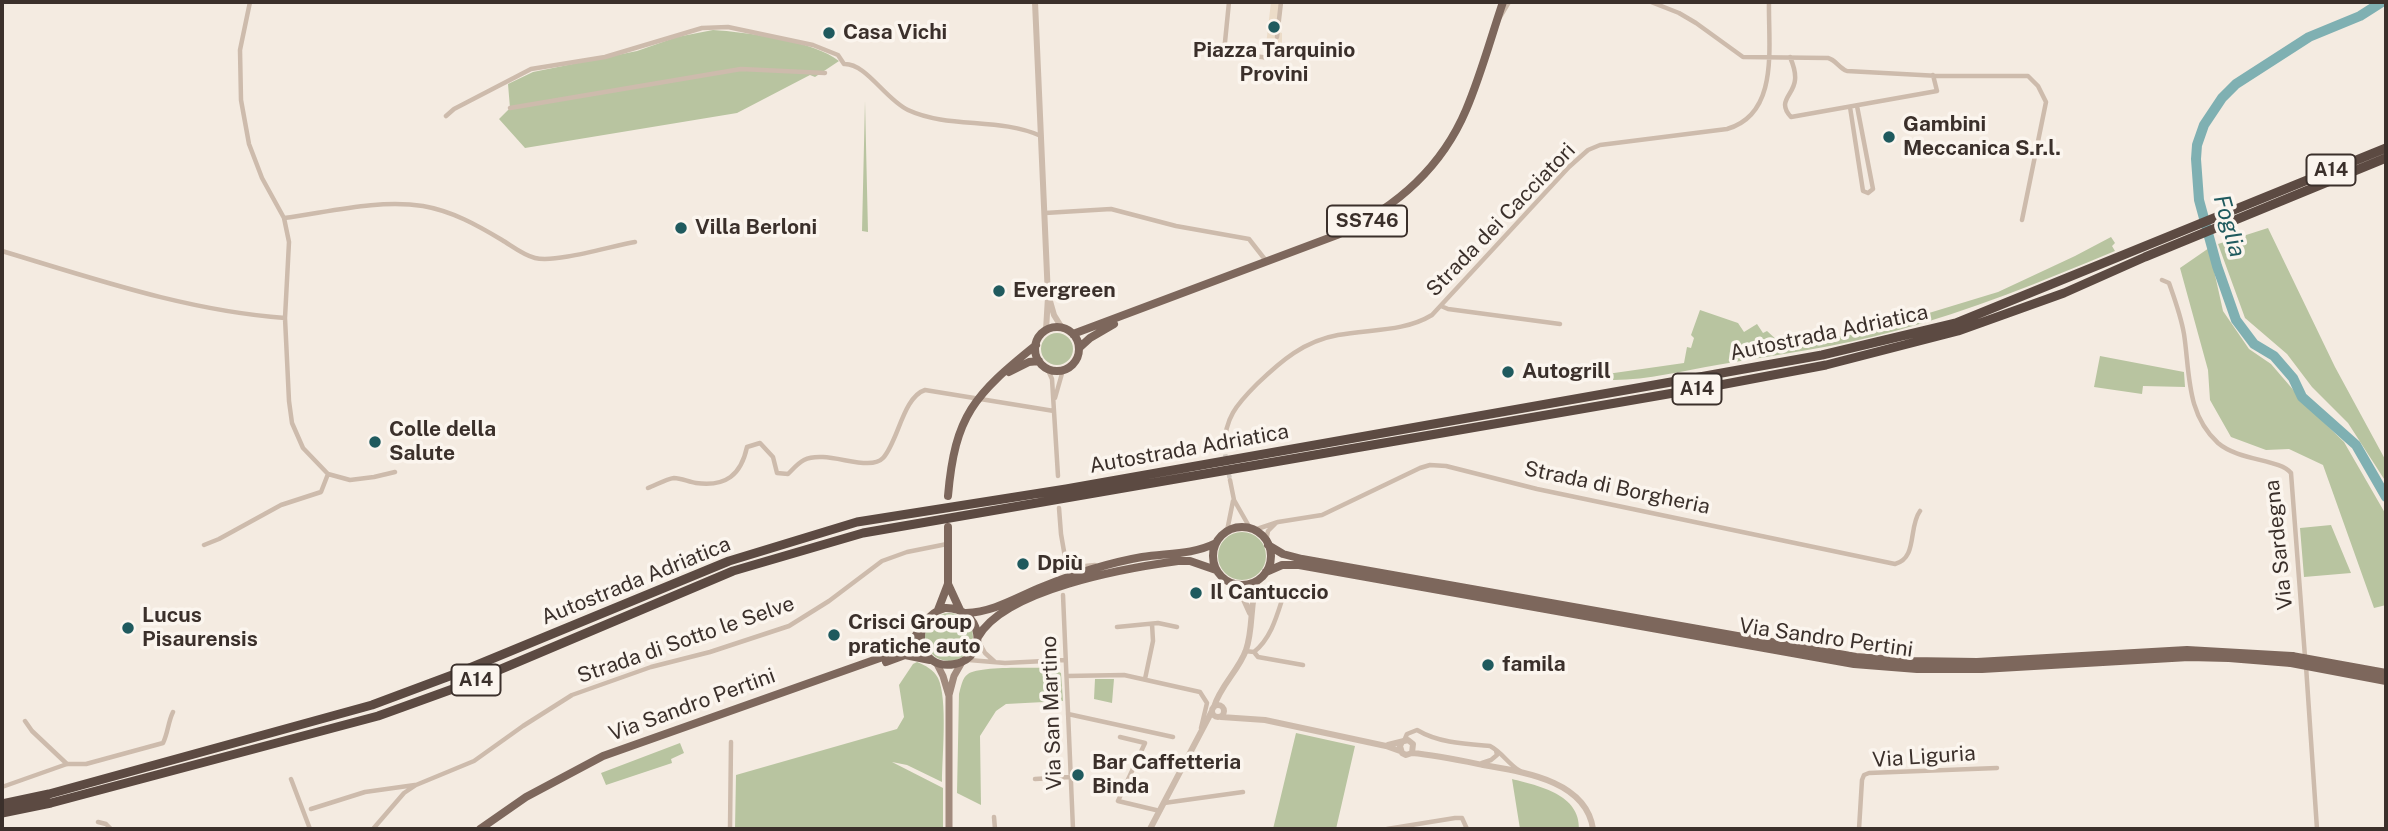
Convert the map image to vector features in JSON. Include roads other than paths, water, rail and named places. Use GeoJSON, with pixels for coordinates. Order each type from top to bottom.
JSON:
{"type":"FeatureCollection","features":[{"type":"Feature","properties":{"kind":"highway","name":"Autostrada Adriatica"},"geometry":{"type":"LineString","coordinates":[[2,804],[49,794],[372,705],[455,674],[729,561],[857,522],[1048,492],[1822,355],[1956,323],[2143,253],[2386,148]]}},
{"type":"Feature","properties":{"kind":"highway","name":"Autostrada Adriatica"},"geometry":{"type":"LineString","coordinates":[[2277,197],[2386,158]]}},
{"type":"Feature","properties":{"kind":"highway","name":"Autostrada Adriatica"},"geometry":{"type":"LineString","coordinates":[[2,813],[51,803],[378,716],[461,686],[733,570],[863,533],[1826,365],[1958,331],[2064,293],[2143,253]]}},
{"type":"Feature","properties":{"kind":"main road"},"geometry":{"type":"LineString","coordinates":[[1497,20],[1503,2]]}},
{"type":"Feature","properties":{"kind":"main road","name":"SS746"},"geometry":{"type":"LineString","coordinates":[[1073,334],[1337,235],[1366,222],[1392,205],[1419,180],[1444,150],[1466,111],[1497,20]]}},
{"type":"Feature","properties":{"kind":"main road","name":"SS746"},"geometry":{"type":"LineString","coordinates":[[1063,370],[1075,362],[1079,348],[1137,310]]}},
{"type":"Feature","properties":{"kind":"main road"},"geometry":{"type":"LineString","coordinates":[[948,496],[956,443],[976,400],[1036,345],[1046,330],[1062,328],[1073,334],[1079,348]]}},
{"type":"Feature","properties":{"kind":"main road"},"geometry":{"type":"LineString","coordinates":[[1036,345],[1039,361],[1047,368],[1063,370]]}},
{"type":"Feature","properties":{"kind":"main road"},"geometry":{"type":"LineString","coordinates":[[1000,376],[1029,362],[1039,361]]}},
{"type":"Feature","properties":{"kind":"main road"},"geometry":{"type":"LineString","coordinates":[[948,527],[948,584],[938,610],[953,608],[963,611],[992,609],[1063,579],[1103,566],[1142,557],[1201,551],[1216,543],[1227,531],[1234,528],[1252,529]]}},
{"type":"Feature","properties":{"kind":"main road","name":"Via Sandro Pertini"},"geometry":{"type":"LineString","coordinates":[[1252,529],[1283,554],[1302,559],[1856,656],[1910,661],[1977,662],[2187,650],[2292,659],[2386,673]]}},
{"type":"Feature","properties":{"kind":"main road"},"geometry":{"type":"LineString","coordinates":[[1216,543],[1213,552],[1216,570]]}},
{"type":"Feature","properties":{"kind":"main road"},"geometry":{"type":"LineString","coordinates":[[949,829],[949,696],[954,676],[971,654],[986,624],[1010,608],[1064,586],[1135,567],[1190,561],[1216,570],[1226,581],[1242,585],[1258,580],[1266,572],[1271,554],[1267,543]]}},
{"type":"Feature","properties":{"kind":"main road","name":"Via Sandro Pertini"},"geometry":{"type":"LineString","coordinates":[[1266,572],[1282,565],[1299,565],[1854,664],[1982,669],[2189,657],[2292,659],[2386,681]]}},
{"type":"Feature","properties":{"kind":"main road"},"geometry":{"type":"LineString","coordinates":[[948,584],[963,611],[974,622],[978,638]]}},
{"type":"Feature","properties":{"kind":"main road","name":"Via Sandro Pertini"},"geometry":{"type":"LineString","coordinates":[[480,829],[526,797],[603,756],[894,653],[910,643],[930,614],[938,610]]}},
{"type":"Feature","properties":{"kind":"main road"},"geometry":{"type":"LineString","coordinates":[[922,628],[921,644],[943,676],[949,696]]}},
{"type":"Feature","properties":{"kind":"main road","name":"Via Sandro Pertini"},"geometry":{"type":"LineString","coordinates":[[488,829],[559,783],[619,755],[895,658],[905,656],[954,664],[964,661]]}},
{"type":"Feature","properties":{"kind":"street"},"geometry":{"type":"LineString","coordinates":[[250,2],[240,50],[241,100],[248,144],[262,178],[284,218],[289,242],[285,318],[292,423],[303,448],[328,474],[350,480],[395,471]]}},
{"type":"Feature","properties":{"kind":"street"},"geometry":{"type":"LineString","coordinates":[[1035,2],[1048,297],[1046,330]]}},
{"type":"Feature","properties":{"kind":"street"},"geometry":{"type":"LineString","coordinates":[[1229,2],[1224,52],[1269,58]]}},
{"type":"Feature","properties":{"kind":"street"},"geometry":{"type":"LineString","coordinates":[[1277,37],[1281,2]]}},
{"type":"Feature","properties":{"kind":"street"},"geometry":{"type":"LineString","coordinates":[[1497,20],[1509,2]]}},
{"type":"Feature","properties":{"kind":"street"},"geometry":{"type":"LineString","coordinates":[[1651,2],[1696,23],[1743,57],[1828,58],[1840,69],[1847,71],[2028,76],[2038,86],[2046,102],[2022,220]]}},
{"type":"Feature","properties":{"kind":"street","name":"Strada dei Cacciatori"},"geometry":{"type":"LineString","coordinates":[[1224,449],[1225,429],[1235,409],[1293,352],[1338,335],[1404,327],[1422,321],[1441,306],[1569,167],[1588,150],[1614,142],[1727,129],[1751,117],[1764,96],[1769,2]]}},
{"type":"Feature","properties":{"kind":"street"},"geometry":{"type":"LineString","coordinates":[[446,116],[454,109],[531,69],[605,57],[682,32],[728,27],[831,51],[838,55],[844,64],[859,67],[894,102],[920,115],[1021,128],[1041,136]]}},
{"type":"Feature","properties":{"kind":"street"},"geometry":{"type":"LineString","coordinates":[[1790,57],[1795,80],[1785,102],[1788,115],[1796,117],[1937,91],[1934,75]]}},
{"type":"Feature","properties":{"kind":"street"},"geometry":{"type":"LineString","coordinates":[[510,108],[741,69],[825,73]]}},
{"type":"Feature","properties":{"kind":"street"},"geometry":{"type":"LineString","coordinates":[[1850,107],[1864,191],[1868,193],[1872,189],[1857,106]]}},
{"type":"Feature","properties":{"kind":"street"},"geometry":{"type":"LineString","coordinates":[[284,218],[366,206],[405,204],[425,207],[474,223],[528,255],[545,259],[635,242]]}},
{"type":"Feature","properties":{"kind":"street"},"geometry":{"type":"LineString","coordinates":[[1045,213],[1111,209],[1176,226],[1249,239],[1267,262]]}},
{"type":"Feature","properties":{"kind":"street"},"geometry":{"type":"LineString","coordinates":[[2,251],[128,289],[222,312],[285,318]]}},
{"type":"Feature","properties":{"kind":"street","name":"Via Sardegna"},"geometry":{"type":"LineString","coordinates":[[2162,280],[2169,283],[2179,310],[2190,391],[2202,424],[2220,445],[2234,453],[2282,466],[2292,478],[2317,829]]}},
{"type":"Feature","properties":{"kind":"street"},"geometry":{"type":"LineString","coordinates":[[1048,297],[1062,328]]}},
{"type":"Feature","properties":{"kind":"street"},"geometry":{"type":"LineString","coordinates":[[1441,306],[1560,324]]}},
{"type":"Feature","properties":{"kind":"street"},"geometry":{"type":"LineString","coordinates":[[1047,368],[1052,379],[1058,476]]}},
{"type":"Feature","properties":{"kind":"street"},"geometry":{"type":"LineString","coordinates":[[1053,409],[1063,370]]}},
{"type":"Feature","properties":{"kind":"street"},"geometry":{"type":"LineString","coordinates":[[648,488],[674,478],[713,483],[735,476],[744,463],[747,447],[760,443],[773,457],[777,473],[788,474],[802,461],[811,457],[877,462],[887,451],[904,414],[921,391],[1053,409]]}},
{"type":"Feature","properties":{"kind":"street","name":"Strada di Borgheria"},"geometry":{"type":"LineString","coordinates":[[1252,529],[1322,515],[1420,468],[1437,465],[1537,489],[1895,564],[1903,562],[1909,555],[1915,517],[1920,511]]}},
{"type":"Feature","properties":{"kind":"street"},"geometry":{"type":"LineString","coordinates":[[204,545],[281,505],[321,492],[328,474]]}},
{"type":"Feature","properties":{"kind":"street"},"geometry":{"type":"LineString","coordinates":[[1230,480],[1234,500],[1252,529]]}},
{"type":"Feature","properties":{"kind":"street"},"geometry":{"type":"LineString","coordinates":[[1227,531],[1234,500]]}},
{"type":"Feature","properties":{"kind":"street"},"geometry":{"type":"LineString","coordinates":[[1059,508],[1064,557],[1070,566],[1103,566]]}},
{"type":"Feature","properties":{"kind":"street"},"geometry":{"type":"LineString","coordinates":[[1267,543],[1268,531],[1278,522]]}},
{"type":"Feature","properties":{"kind":"street","name":"Strada di Sotto le Selve"},"geometry":{"type":"LineString","coordinates":[[373,829],[404,793],[416,785],[474,761],[572,695],[651,667],[710,652],[789,626],[829,601],[882,561],[906,552],[948,544]]}},
{"type":"Feature","properties":{"kind":"street"},"geometry":{"type":"LineString","coordinates":[[1150,829],[1245,651],[1250,632],[1253,595],[1258,580]]}},
{"type":"Feature","properties":{"kind":"street"},"geometry":{"type":"LineString","coordinates":[[1233,584],[1243,596],[1251,614]]}},
{"type":"Feature","properties":{"kind":"street","name":"Via San Martino"},"geometry":{"type":"LineString","coordinates":[[1063,596],[1073,829]]}},
{"type":"Feature","properties":{"kind":"street"},"geometry":{"type":"LineString","coordinates":[[1254,652],[1268,635],[1282,600]]}},
{"type":"Feature","properties":{"kind":"street"},"geometry":{"type":"LineString","coordinates":[[1145,679],[1153,641],[1152,624]]}},
{"type":"Feature","properties":{"kind":"street"},"geometry":{"type":"LineString","coordinates":[[1117,627],[1152,624],[1177,626]]}},
{"type":"Feature","properties":{"kind":"street"},"geometry":{"type":"LineString","coordinates":[[978,638],[985,653],[996,663]]}},
{"type":"Feature","properties":{"kind":"street"},"geometry":{"type":"LineString","coordinates":[[1245,651],[1254,652],[1258,657],[1303,666]]}},
{"type":"Feature","properties":{"kind":"street"},"geometry":{"type":"LineString","coordinates":[[964,661],[996,663],[1065,660]]}},
{"type":"Feature","properties":{"kind":"street"},"geometry":{"type":"LineString","coordinates":[[1067,676],[1110,674],[1200,692],[1207,703],[1196,744]]}},
{"type":"Feature","properties":{"kind":"street"},"geometry":{"type":"LineString","coordinates":[[1203,732],[1210,723],[1224,714],[1223,691]]}},
{"type":"Feature","properties":{"kind":"street"},"geometry":{"type":"LineString","coordinates":[[1213,709],[1223,707],[1249,718]]}},
{"type":"Feature","properties":{"kind":"street"},"geometry":{"type":"LineString","coordinates":[[1213,709],[1213,715],[1220,717],[1249,718],[1386,746],[1406,755],[1430,754],[1523,773],[1552,782],[1570,792],[1587,810],[1593,829]]}},
{"type":"Feature","properties":{"kind":"street"},"geometry":{"type":"LineString","coordinates":[[2,787],[67,764],[86,764],[163,743],[173,712]]}},
{"type":"Feature","properties":{"kind":"street"},"geometry":{"type":"LineString","coordinates":[[1068,714],[1173,737]]}},
{"type":"Feature","properties":{"kind":"street"},"geometry":{"type":"LineString","coordinates":[[25,722],[67,764]]}},
{"type":"Feature","properties":{"kind":"street"},"geometry":{"type":"LineString","coordinates":[[1400,751],[1411,731],[1417,730],[1449,742],[1490,746],[1496,749],[1509,765],[1523,773]]}},
{"type":"Feature","properties":{"kind":"street"},"geometry":{"type":"LineString","coordinates":[[1412,753],[1413,737],[1421,733]]}},
{"type":"Feature","properties":{"kind":"street"},"geometry":{"type":"LineString","coordinates":[[1120,737],[1145,743],[1118,801],[1160,811]]}},
{"type":"Feature","properties":{"kind":"street"},"geometry":{"type":"LineString","coordinates":[[730,829],[731,742]]}},
{"type":"Feature","properties":{"kind":"street"},"geometry":{"type":"LineString","coordinates":[[1386,746],[1413,743],[1430,754]]}},
{"type":"Feature","properties":{"kind":"street"},"geometry":{"type":"LineString","coordinates":[[1479,764],[1497,755],[1496,749]]}},
{"type":"Feature","properties":{"kind":"street","name":"Via Liguria"},"geometry":{"type":"LineString","coordinates":[[1859,829],[1864,775],[1997,768]]}},
{"type":"Feature","properties":{"kind":"street"},"geometry":{"type":"LineString","coordinates":[[1035,779],[1070,777]]}},
{"type":"Feature","properties":{"kind":"street"},"geometry":{"type":"LineString","coordinates":[[291,779],[310,829]]}},
{"type":"Feature","properties":{"kind":"street"},"geometry":{"type":"LineString","coordinates":[[311,809],[365,792],[416,785]]}},
{"type":"Feature","properties":{"kind":"street"},"geometry":{"type":"LineString","coordinates":[[390,788],[404,793]]}},
{"type":"Feature","properties":{"kind":"street"},"geometry":{"type":"LineString","coordinates":[[1163,803],[1243,792]]}},
{"type":"Feature","properties":{"kind":"street"},"geometry":{"type":"LineString","coordinates":[[994,817],[995,829]]}},
{"type":"Feature","properties":{"kind":"street"},"geometry":{"type":"LineString","coordinates":[[1387,829],[1455,818],[1462,818],[1467,829]]}},
{"type":"Feature","properties":{"kind":"street"},"geometry":{"type":"LineString","coordinates":[[99,822],[111,829]]}},
{"type":"Feature","properties":{"kind":"waterway","name":"Foglia"},"geometry":{"type":"LineString","coordinates":[[2382,2],[2360,16],[2309,37],[2236,84],[2222,98],[2204,125],[2197,145],[2196,159],[2199,200],[2217,266],[2236,320],[2254,344],[2274,356],[2293,378],[2302,397],[2356,445],[2386,497]]}},
{"type":"Feature","properties":{"kind":"tunnel"},"geometry":{"type":"LineString","coordinates":[[1224,448],[1230,480]]}},
{"type":"Feature","properties":{"kind":"place","name":"Piazza Tarquinio Provini"},"geometry":{"type":"Point","coordinates":[1274,27]}},
{"type":"Feature","properties":{"kind":"place","name":"Casa Vichi"},"geometry":{"type":"Point","coordinates":[829,33]}},
{"type":"Feature","properties":{"kind":"place","name":"Gambini Meccanica S.r.l."},"geometry":{"type":"Point","coordinates":[1889,137]}},
{"type":"Feature","properties":{"kind":"place","name":"Villa Berloni"},"geometry":{"type":"Point","coordinates":[681,228]}},
{"type":"Feature","properties":{"kind":"place","name":"Evergreen"},"geometry":{"type":"Point","coordinates":[999,291]}},
{"type":"Feature","properties":{"kind":"place","name":"Autogrill"},"geometry":{"type":"Point","coordinates":[1508,372]}},
{"type":"Feature","properties":{"kind":"place","name":"Colle della Salute"},"geometry":{"type":"Point","coordinates":[375,442]}},
{"type":"Feature","properties":{"kind":"place","name":"Dpiù"},"geometry":{"type":"Point","coordinates":[1023,564]}},
{"type":"Feature","properties":{"kind":"place","name":"Il Cantuccio"},"geometry":{"type":"Point","coordinates":[1196,593]}},
{"type":"Feature","properties":{"kind":"place","name":"Lucus Pisaurensis"},"geometry":{"type":"Point","coordinates":[128,628]}},
{"type":"Feature","properties":{"kind":"place","name":"Crisci Group pratiche auto"},"geometry":{"type":"Point","coordinates":[834,635]}},
{"type":"Feature","properties":{"kind":"place","name":"famila"},"geometry":{"type":"Point","coordinates":[1488,665]}},
{"type":"Feature","properties":{"kind":"place","name":"Bar Caffetteria Binda"},"geometry":{"type":"Point","coordinates":[1078,775]}}]}
